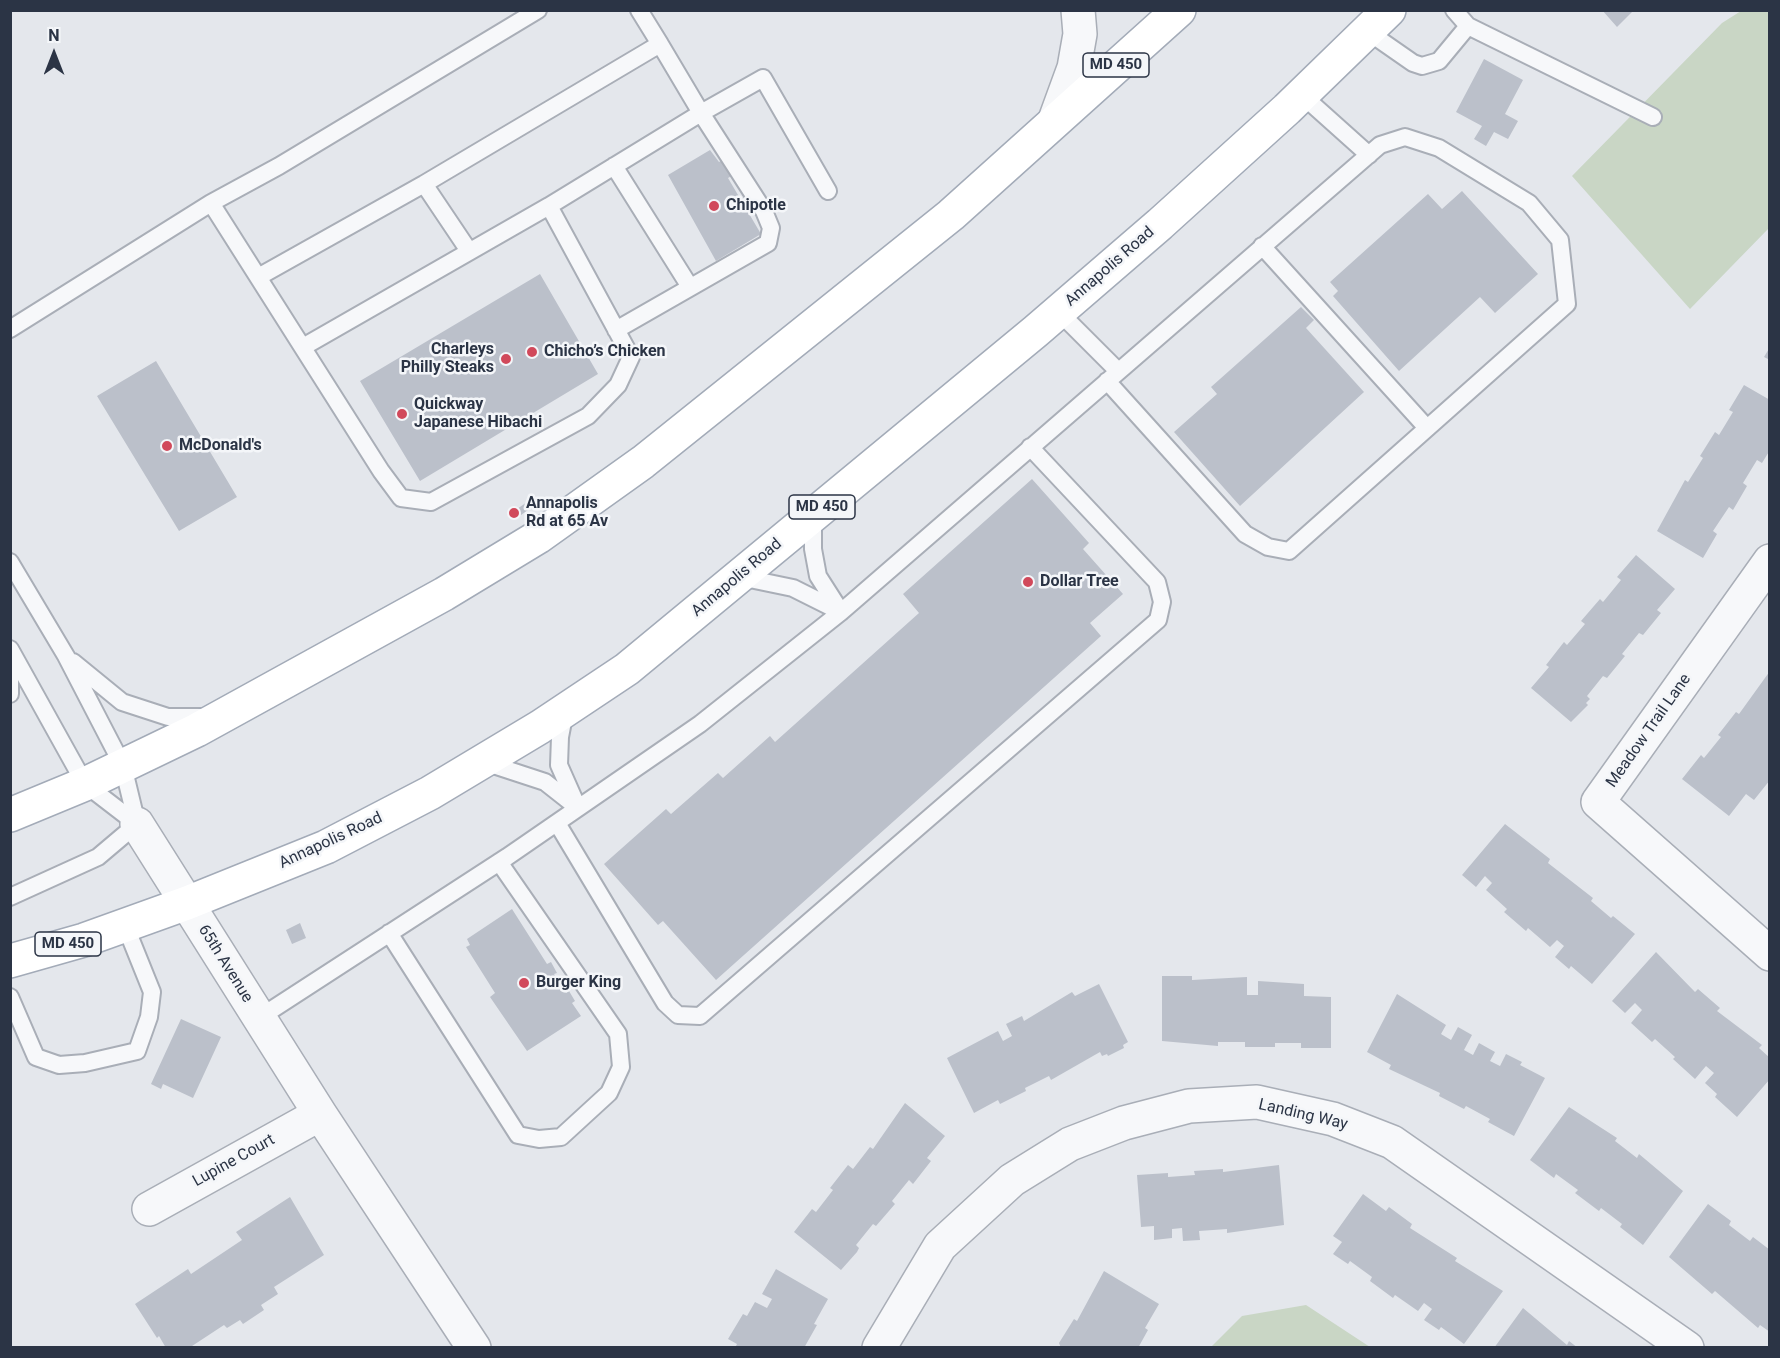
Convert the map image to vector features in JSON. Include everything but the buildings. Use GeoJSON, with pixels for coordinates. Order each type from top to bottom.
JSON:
{"type":"FeatureCollection","features":[{"type":"Feature","properties":{"kind":"main road","name":"MD 450"},"geometry":{"type":"LineString","coordinates":[[10,815],[85,784],[226,714],[423,606],[538,537],[643,462],[951,215],[1179,10]]}},
{"type":"Feature","properties":{"kind":"main road","name":"Annapolis Road"},"geometry":{"type":"LineString","coordinates":[[10,961],[187,903],[326,847],[430,793],[483,762],[627,669],[1058,311],[1302,95],[1378,21]]}},
{"type":"Feature","properties":{"kind":"street"},"geometry":{"type":"LineString","coordinates":[[1055,120],[1074,68],[1080,34],[1078,10]]}},
{"type":"Feature","properties":{"kind":"street","name":"Meadow Trail Lane"},"geometry":{"type":"LineString","coordinates":[[1770,561],[1598,802],[1770,954]]}},
{"type":"Feature","properties":{"kind":"street","name":"65th Avenue"},"geometry":{"type":"LineString","coordinates":[[137,824],[320,1114],[474,1347]]}},
{"type":"Feature","properties":{"kind":"street","name":"Landing Way"},"geometry":{"type":"LineString","coordinates":[[879,1347],[940,1246],[1012,1180],[1070,1144],[1124,1123],[1190,1106],[1257,1102],[1333,1119],[1392,1142],[1687,1347]]}},
{"type":"Feature","properties":{"kind":"street","name":"Lupine Court"},"geometry":{"type":"LineString","coordinates":[[149,1209],[320,1114]]}},
{"type":"Feature","properties":{"kind":"lane"},"geometry":{"type":"LineString","coordinates":[[10,329],[211,203],[279,166],[538,10]]}},
{"type":"Feature","properties":{"kind":"lane"},"geometry":{"type":"LineString","coordinates":[[616,330],[768,243],[771,228],[764,211],[639,10]]}},
{"type":"Feature","properties":{"kind":"lane"},"geometry":{"type":"LineString","coordinates":[[1454,10],[1468,26],[1653,117]]}},
{"type":"Feature","properties":{"kind":"lane"},"geometry":{"type":"LineString","coordinates":[[1378,21],[1413,63],[1422,66],[1439,61],[1468,26]]}},
{"type":"Feature","properties":{"kind":"lane"},"geometry":{"type":"LineString","coordinates":[[260,276],[424,184],[660,44]]}},
{"type":"Feature","properties":{"kind":"lane"},"geometry":{"type":"LineString","coordinates":[[303,347],[549,206],[763,78],[828,191]]}},
{"type":"Feature","properties":{"kind":"lane"},"geometry":{"type":"LineString","coordinates":[[1302,95],[1368,155]]}},
{"type":"Feature","properties":{"kind":"lane"},"geometry":{"type":"LineString","coordinates":[[259,1018],[499,862],[700,724],[841,612],[1030,447],[1113,376],[1262,246],[1380,145],[1405,137],[1439,148],[1529,203],[1560,240],[1568,304],[1289,551],[1268,547],[1245,534],[1113,376],[1058,311]]}},
{"type":"Feature","properties":{"kind":"lane"},"geometry":{"type":"LineString","coordinates":[[614,166],[690,287]]}},
{"type":"Feature","properties":{"kind":"lane"},"geometry":{"type":"LineString","coordinates":[[424,184],[469,251]]}},
{"type":"Feature","properties":{"kind":"lane"},"geometry":{"type":"LineString","coordinates":[[211,203],[401,498],[432,502],[588,416],[618,385],[631,357],[549,206]]}},
{"type":"Feature","properties":{"kind":"lane"},"geometry":{"type":"LineString","coordinates":[[1262,246],[1427,428]]}},
{"type":"Feature","properties":{"kind":"lane"},"geometry":{"type":"LineString","coordinates":[[556,823],[665,1003],[678,1015],[700,1016],[1158,620],[1162,602],[1157,582],[1030,447]]}},
{"type":"Feature","properties":{"kind":"lane"},"geometry":{"type":"LineString","coordinates":[[813,514],[813,549],[818,576],[841,612]]}},
{"type":"Feature","properties":{"kind":"lane","name":"65th Avenue"},"geometry":{"type":"LineString","coordinates":[[10,562],[66,656],[123,766],[137,824]]}},
{"type":"Feature","properties":{"kind":"lane"},"geometry":{"type":"LineString","coordinates":[[740,577],[793,588],[841,612]]}},
{"type":"Feature","properties":{"kind":"lane"},"geometry":{"type":"LineString","coordinates":[[10,649],[85,784],[137,824],[98,857],[10,897]]}},
{"type":"Feature","properties":{"kind":"lane"},"geometry":{"type":"LineString","coordinates":[[66,656],[122,702],[148,712],[168,717],[195,718],[226,714]]}},
{"type":"Feature","properties":{"kind":"lane"},"geometry":{"type":"LineString","coordinates":[[10,663],[10,694]]}},
{"type":"Feature","properties":{"kind":"lane"},"geometry":{"type":"LineString","coordinates":[[565,710],[560,737],[559,765],[578,808]]}},
{"type":"Feature","properties":{"kind":"lane"},"geometry":{"type":"LineString","coordinates":[[483,762],[545,783],[578,808]]}},
{"type":"Feature","properties":{"kind":"lane"},"geometry":{"type":"LineString","coordinates":[[389,933],[518,1134],[539,1139],[561,1137],[609,1093],[621,1068],[618,1034],[499,862]]}},
{"type":"Feature","properties":{"kind":"lane"},"geometry":{"type":"LineString","coordinates":[[10,997],[36,1057],[60,1065],[85,1063],[137,1051],[149,1017],[152,992],[125,925]]}},
{"type":"Feature","properties":{"kind":"green space"},"geometry":{"type":"Polygon","coordinates":[[[1741,11],[1769,11],[1769,228],[1690,309],[1572,176],[1722,23],[1741,11]]]}},
{"type":"Feature","properties":{"kind":"green space"},"geometry":{"type":"Polygon","coordinates":[[[1306,1305],[1370,1347],[1211,1347],[1242,1316],[1306,1305]]]}},
{"type":"Feature","properties":{"kind":"place","name":"Chipotle"},"geometry":{"type":"Point","coordinates":[714,206]}},
{"type":"Feature","properties":{"kind":"place","name":"Chicho’s Chicken"},"geometry":{"type":"Point","coordinates":[532,352]}},
{"type":"Feature","properties":{"kind":"place","name":"Charleys Philly Steaks"},"geometry":{"type":"Point","coordinates":[506,359]}},
{"type":"Feature","properties":{"kind":"place","name":"Quickway Japanese Hibachi"},"geometry":{"type":"Point","coordinates":[402,414]}},
{"type":"Feature","properties":{"kind":"place","name":"McDonald's"},"geometry":{"type":"Point","coordinates":[167,446]}},
{"type":"Feature","properties":{"kind":"place","name":"Annapolis Rd at 65 Av"},"geometry":{"type":"Point","coordinates":[514,513]}},
{"type":"Feature","properties":{"kind":"place","name":"Dollar Tree"},"geometry":{"type":"Point","coordinates":[1028,582]}},
{"type":"Feature","properties":{"kind":"place","name":"Burger King"},"geometry":{"type":"Point","coordinates":[524,983]}}]}
